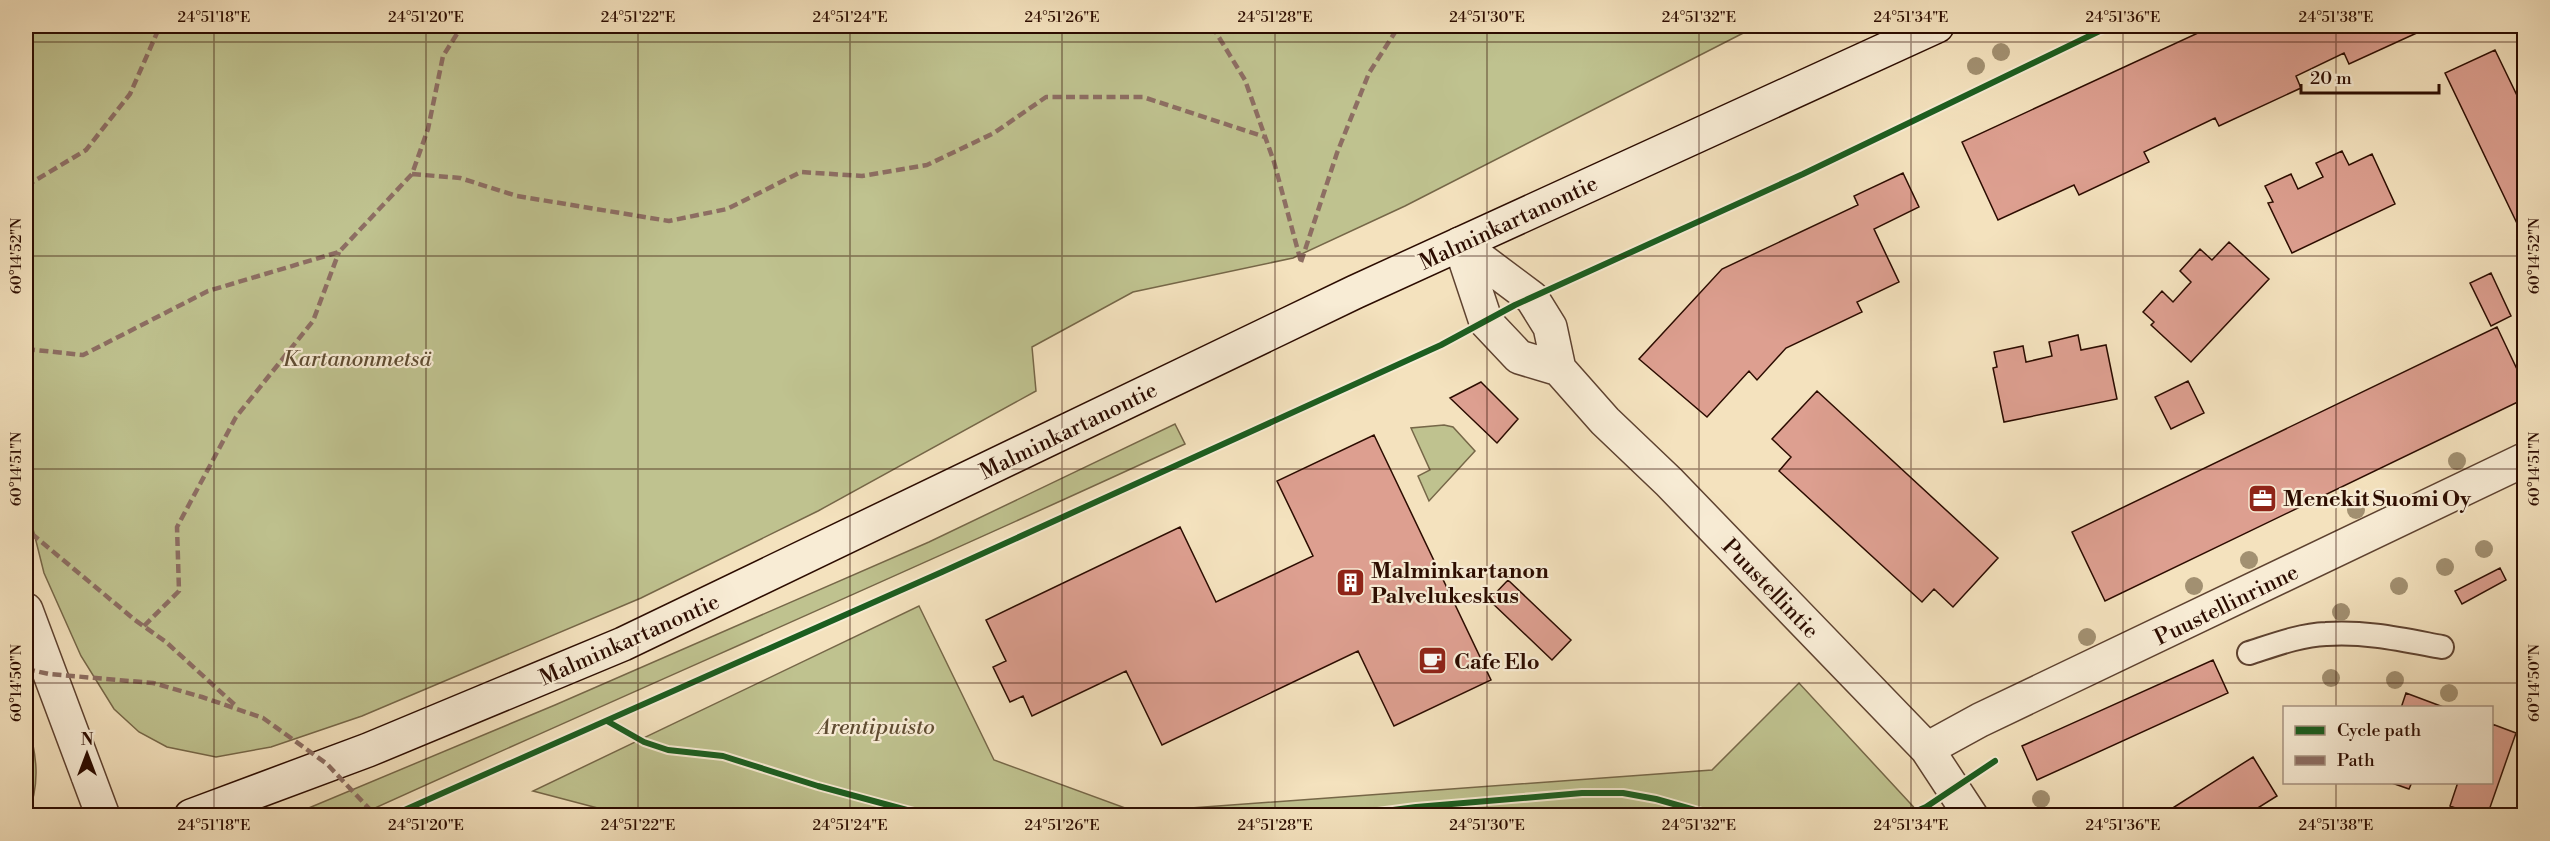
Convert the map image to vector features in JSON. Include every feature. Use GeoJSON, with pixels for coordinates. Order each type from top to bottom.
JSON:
{"type":"FeatureCollection","features":[{"type":"Feature","properties":{"kind":"main road","name":"Malminkartanontie"},"geometry":{"type":"LineString","coordinates":[[191,816],[368,750],[623,644],[790,566],[1095,416],[1460,244],[1937,26]]}},
{"type":"Feature","properties":{"kind":"main road","name":"Puustellintie"},"geometry":{"type":"LineString","coordinates":[[1460,244],[1532,298],[1550,327],[1559,369],[1605,421],[1669,482],[1927,749],[1971,816]]}},
{"type":"Feature","properties":{"kind":"main road"},"geometry":{"type":"LineString","coordinates":[[1460,244],[1485,322],[1519,357],[1559,369]]}},
{"type":"Feature","properties":{"kind":"main road","name":"Puustellinrinne"},"geometry":{"type":"LineString","coordinates":[[1927,749],[1980,720],[2524,460]]}},
{"type":"Feature","properties":{"kind":"main road"},"geometry":{"type":"LineString","coordinates":[[26,610],[103,816]]}},
{"type":"Feature","properties":{"kind":"lane"},"geometry":{"type":"LineString","coordinates":[[2249,654],[2288,640],[2325,633],[2375,635],[2442,647]]}},
{"type":"Feature","properties":{"kind":"green space","name":"Kartanonmetsä"},"geometry":{"type":"Polygon","coordinates":[[[26,26],[1757,26],[1405,206],[1293,258],[1133,292],[1032,347],[1036,391],[818,511],[641,598],[362,716],[271,747],[216,757],[167,747],[139,732],[114,709],[81,656],[44,573],[26,501],[26,26]]]}},
{"type":"Feature","properties":{"kind":"green space"},"geometry":{"type":"Polygon","coordinates":[[[1175,424],[1185,444],[359,816],[292,815],[555,705],[929,542],[1175,424]]]}},
{"type":"Feature","properties":{"kind":"green space"},"geometry":{"type":"Polygon","coordinates":[[[1444,425],[1453,427],[1475,451],[1429,501],[1418,476],[1430,470],[1411,428],[1444,425]]]}},
{"type":"Feature","properties":{"kind":"green space","name":"Arentipuisto"},"geometry":{"type":"Polygon","coordinates":[[[919,606],[994,760],[1136,812],[1712,770],[1799,683],[1921,815],[628,816],[533,791],[919,606]]]}},
{"type":"Feature","properties":{"kind":"green space"},"geometry":{"type":"Polygon","coordinates":[[[26,717],[36,766],[35,791],[27,816],[26,717]]]}},
{"type":"Feature","properties":{"kind":"building"},"geometry":{"type":"Polygon","coordinates":[[[2213,26],[2432,26],[2349,64],[2344,53],[2296,76],[2301,88],[2219,126],[2215,118],[2144,152],[2149,162],[2079,195],[2074,185],[1998,220],[1962,142],[2213,26]]]}},
{"type":"Feature","properties":{"kind":"building"},"geometry":{"type":"Polygon","coordinates":[[[2495,50],[2524,110],[2524,238],[2445,73],[2495,50]]]}},
{"type":"Feature","properties":{"kind":"building"},"geometry":{"type":"Polygon","coordinates":[[[2342,151],[2349,165],[2372,154],[2395,204],[2292,253],[2268,203],[2273,202],[2265,186],[2291,174],[2298,189],[2323,177],[2316,163],[2342,151]]]}},
{"type":"Feature","properties":{"kind":"building"},"geometry":{"type":"Polygon","coordinates":[[[1903,173],[1919,207],[1874,229],[1899,282],[1857,302],[1862,312],[1786,348],[1757,380],[1749,371],[1707,417],[1639,359],[1722,269],[1858,205],[1854,196],[1903,173]]]}},
{"type":"Feature","properties":{"kind":"building"},"geometry":{"type":"Polygon","coordinates":[[[2229,242],[2269,279],[2191,362],[2151,325],[2154,322],[2143,312],[2162,291],[2173,302],[2191,282],[2180,271],[2200,249],[2212,260],[2229,242]]]}},
{"type":"Feature","properties":{"kind":"building"},"geometry":{"type":"Polygon","coordinates":[[[2491,273],[2511,316],[2491,326],[2470,283],[2491,273]]]}},
{"type":"Feature","properties":{"kind":"building"},"geometry":{"type":"Polygon","coordinates":[[[2497,327],[2524,384],[2524,399],[2105,601],[2072,532],[2497,327]]]}},
{"type":"Feature","properties":{"kind":"building"},"geometry":{"type":"Polygon","coordinates":[[[2078,335],[2081,350],[2106,345],[2117,399],[2004,422],[1993,368],[1997,367],[1994,352],[2023,346],[2026,362],[2052,356],[2049,342],[2078,335]]]}},
{"type":"Feature","properties":{"kind":"building"},"geometry":{"type":"Polygon","coordinates":[[[2188,381],[2204,413],[2171,429],[2155,397],[2188,381]]]}},
{"type":"Feature","properties":{"kind":"building"},"geometry":{"type":"Polygon","coordinates":[[[1481,382],[1518,419],[1497,443],[1450,398],[1481,382]]]}},
{"type":"Feature","properties":{"kind":"building"},"geometry":{"type":"Polygon","coordinates":[[[1817,391],[1998,558],[1953,607],[1934,589],[1922,602],[1779,471],[1791,457],[1772,439],[1817,391]]]}},
{"type":"Feature","properties":{"kind":"building","name":"Malminkartanon Palvelukeskus"},"geometry":{"type":"Polygon","coordinates":[[[1374,435],[1491,680],[1394,726],[1358,651],[1162,745],[1126,671],[1032,716],[1023,696],[1010,702],[993,667],[1006,661],[986,620],[1180,527],[1216,602],[1313,556],[1277,481],[1374,435]]]}},
{"type":"Feature","properties":{"kind":"building"},"geometry":{"type":"Polygon","coordinates":[[[2500,568],[2506,580],[2462,604],[2455,591],[2500,568]]]}},
{"type":"Feature","properties":{"kind":"building"},"geometry":{"type":"Polygon","coordinates":[[[1508,580],[1571,640],[1552,660],[1489,600],[1508,580]]]}},
{"type":"Feature","properties":{"kind":"building"},"geometry":{"type":"Polygon","coordinates":[[[2213,660],[2228,693],[2037,780],[2022,746],[2213,660]]]}},
{"type":"Feature","properties":{"kind":"building"},"geometry":{"type":"Polygon","coordinates":[[[2406,693],[2441,706],[2402,706],[2406,693]]]}},
{"type":"Feature","properties":{"kind":"building"},"geometry":{"type":"Polygon","coordinates":[[[2493,724],[2516,733],[2487,816],[2477,816],[2450,806],[2457,784],[2493,784],[2493,724]]]}},
{"type":"Feature","properties":{"kind":"building"},"geometry":{"type":"Polygon","coordinates":[[[2253,757],[2277,796],[2245,816],[2160,816],[2253,757]]]}},
{"type":"Feature","properties":{"kind":"building"},"geometry":{"type":"Polygon","coordinates":[[[2395,784],[2411,784],[2409,789],[2395,784]]]}},
{"type":"Feature","properties":{"kind":"marked path"},"geometry":{"type":"LineString","coordinates":[[26,186],[86,150],[130,94],[160,26]]}},
{"type":"Feature","properties":{"kind":"marked path"},"geometry":{"type":"LineString","coordinates":[[26,349],[83,355],[208,291],[339,252],[412,174],[428,129],[443,56],[462,26]]}},
{"type":"Feature","properties":{"kind":"marked path"},"geometry":{"type":"LineString","coordinates":[[1212,26],[1245,80],[1274,162],[1301,262]]}},
{"type":"Feature","properties":{"kind":"marked path"},"geometry":{"type":"LineString","coordinates":[[1301,262],[1337,153],[1369,73],[1399,26]]}},
{"type":"Feature","properties":{"kind":"marked path"},"geometry":{"type":"LineString","coordinates":[[412,174],[460,178],[517,196],[669,221],[727,209],[801,172],[862,176],[927,165],[994,133],[1046,97],[1143,97],[1265,137]]}},
{"type":"Feature","properties":{"kind":"marked path"},"geometry":{"type":"LineString","coordinates":[[144,626],[179,591],[177,527],[236,417],[313,321],[339,252]]}},
{"type":"Feature","properties":{"kind":"marked path"},"geometry":{"type":"LineString","coordinates":[[26,507],[32,534],[135,620],[166,642],[235,705]]}},
{"type":"Feature","properties":{"kind":"marked path"},"geometry":{"type":"LineString","coordinates":[[26,669],[49,674],[153,683],[263,718],[327,764],[376,816]]}},
{"type":"Feature","properties":{"kind":"cycle path"},"geometry":{"type":"LineString","coordinates":[[391,816],[942,572],[1441,345],[1515,305],[1803,174],[2110,26]]}},
{"type":"Feature","properties":{"kind":"cycle path"},"geometry":{"type":"LineString","coordinates":[[607,721],[644,742],[668,750],[723,756],[818,786],[929,816]]}},
{"type":"Feature","properties":{"kind":"cycle path"},"geometry":{"type":"LineString","coordinates":[[1905,816],[1926,807],[1995,761]]}},
{"type":"Feature","properties":{"kind":"cycle path"},"geometry":{"type":"LineString","coordinates":[[1347,816],[1416,807],[1582,793],[1623,793],[1656,799],[1716,816]]}},
{"type":"Feature","properties":{"kind":"place","name":"Menekit Suomi Oy"},"geometry":{"type":"Point","coordinates":[2262,498]}},
{"type":"Feature","properties":{"kind":"place","name":"Malminkartanon Palvelukeskus"},"geometry":{"type":"Point","coordinates":[1350,583]}},
{"type":"Feature","properties":{"kind":"place","name":"Cafe Elo"},"geometry":{"type":"Point","coordinates":[1433,661]}}]}
